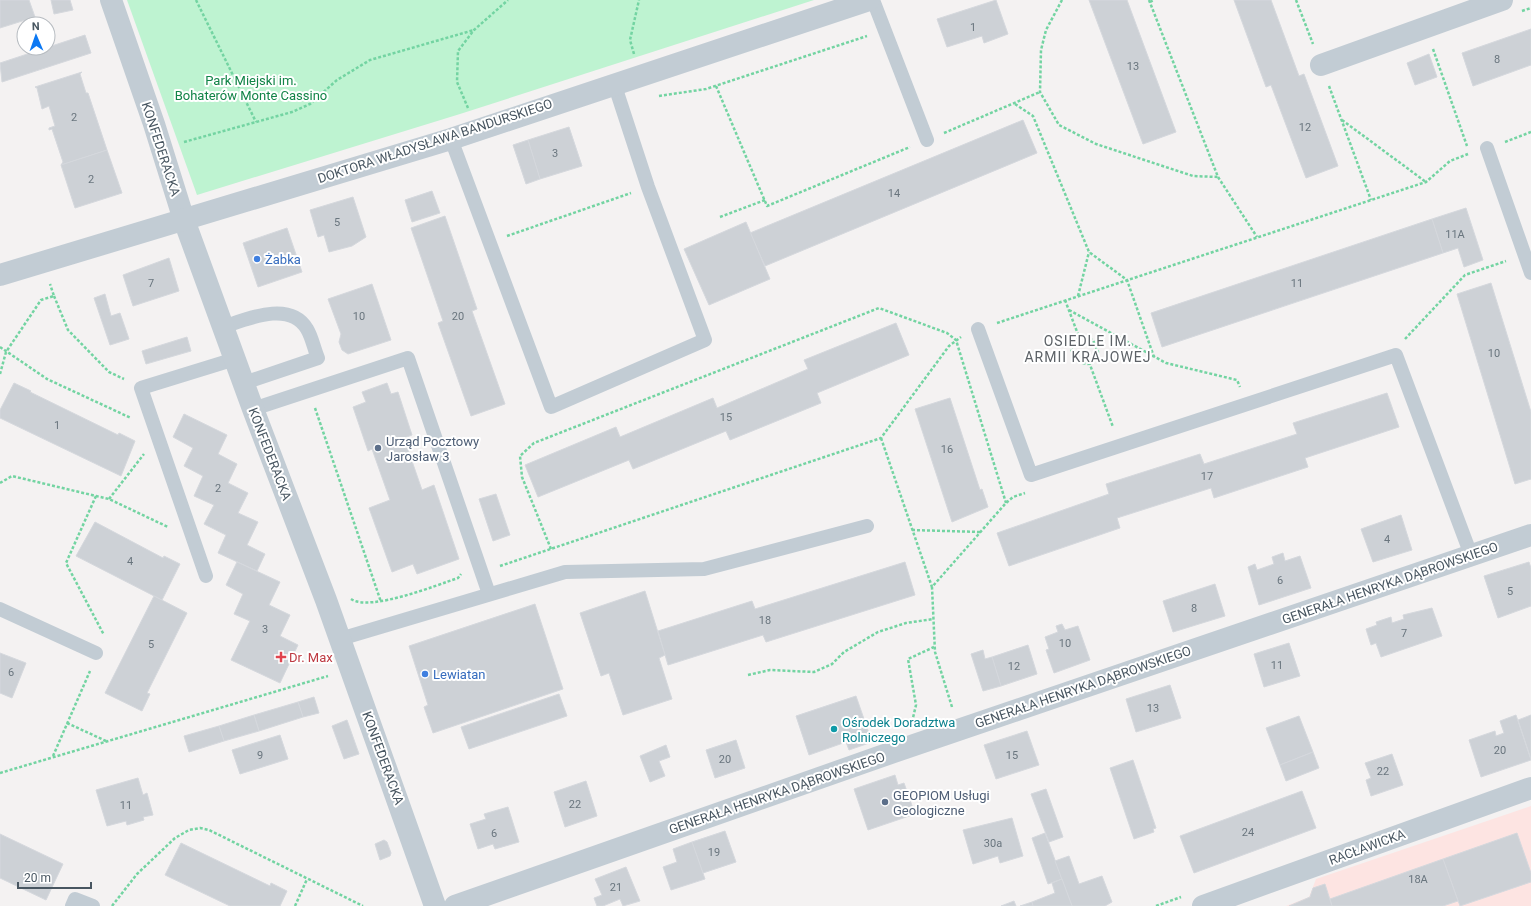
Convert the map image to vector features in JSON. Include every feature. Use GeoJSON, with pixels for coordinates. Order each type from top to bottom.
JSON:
{"type":"FeatureCollection","features":[{"type":"Feature","properties":{"kind":"street","name":"KONFEDERACKA"},"geometry":{"type":"LineString","coordinates":[[111,0],[162,148],[184,220],[253,409],[340,639],[435,906]]}},
{"type":"Feature","properties":{"kind":"street","name":"DOKTORA WŁADYSŁAWA BANDURSKIEGO"},"geometry":{"type":"LineString","coordinates":[[0,275],[451,139],[614,83],[869,0]]}},
{"type":"Feature","properties":{"kind":"street"},"geometry":{"type":"LineString","coordinates":[[1321,65],[1510,7]]}},
{"type":"Feature","properties":{"kind":"street","name":"GENERAŁA HENRYKA DĄBROWSKIEGO"},"geometry":{"type":"LineString","coordinates":[[455,906],[879,757],[1531,535]]}},
{"type":"Feature","properties":{"kind":"street","name":"RACŁAWICKA"},"geometry":{"type":"LineString","coordinates":[[1203,906],[1531,788]]}},
{"type":"Feature","properties":{"kind":"lane"},"geometry":{"type":"LineString","coordinates":[[873,0],[927,140]]}},
{"type":"Feature","properties":{"kind":"lane"},"geometry":{"type":"LineString","coordinates":[[451,139],[551,407],[705,340],[648,187],[614,83]]}},
{"type":"Feature","properties":{"kind":"lane"},"geometry":{"type":"LineString","coordinates":[[1487,148],[1531,273]]}},
{"type":"Feature","properties":{"kind":"lane"},"geometry":{"type":"LineString","coordinates":[[223,327],[257,316],[279,313],[294,317],[306,328],[318,358],[244,383]]}},
{"type":"Feature","properties":{"kind":"lane"},"geometry":{"type":"LineString","coordinates":[[978,329],[1031,475],[1396,355],[1472,555]]}},
{"type":"Feature","properties":{"kind":"lane"},"geometry":{"type":"LineString","coordinates":[[253,409],[408,358],[489,594]]}},
{"type":"Feature","properties":{"kind":"lane"},"geometry":{"type":"LineString","coordinates":[[206,576],[142,388],[235,359]]}},
{"type":"Feature","properties":{"kind":"lane"},"geometry":{"type":"LineString","coordinates":[[340,639],[565,572],[704,570],[867,526]]}},
{"type":"Feature","properties":{"kind":"lane"},"geometry":{"type":"LineString","coordinates":[[0,609],[96,653]]}},
{"type":"Feature","properties":{"kind":"lane"},"geometry":{"type":"LineString","coordinates":[[72,906],[75,899],[93,906]]}},
{"type":"Feature","properties":{"kind":"path"},"geometry":{"type":"LineString","coordinates":[[196,0],[256,122]]}},
{"type":"Feature","properties":{"kind":"path"},"geometry":{"type":"LineString","coordinates":[[469,111],[457,82],[458,51],[474,30],[508,0]]}},
{"type":"Feature","properties":{"kind":"path"},"geometry":{"type":"LineString","coordinates":[[639,0],[630,40],[648,98],[706,89],[884,30]]}},
{"type":"Feature","properties":{"kind":"path"},"geometry":{"type":"LineString","coordinates":[[1062,0],[1046,30],[1041,50],[1040,92],[1059,125],[1096,144],[1193,176],[1218,177]]}},
{"type":"Feature","properties":{"kind":"path"},"geometry":{"type":"LineString","coordinates":[[1154,0],[1149,1],[1218,177],[1257,237]]}},
{"type":"Feature","properties":{"kind":"path"},"geometry":{"type":"LineString","coordinates":[[1296,0],[1371,200]]}},
{"type":"Feature","properties":{"kind":"path"},"geometry":{"type":"LineString","coordinates":[[1510,7],[1531,8]]}},
{"type":"Feature","properties":{"kind":"path"},"geometry":{"type":"LineString","coordinates":[[162,148],[292,112],[310,104],[337,80],[370,60],[474,30]]}},
{"type":"Feature","properties":{"kind":"path"},"geometry":{"type":"LineString","coordinates":[[1432,44],[1470,154]]}},
{"type":"Feature","properties":{"kind":"path"},"geometry":{"type":"LineString","coordinates":[[716,86],[767,206],[1015,104],[1040,92]]}},
{"type":"Feature","properties":{"kind":"path"},"geometry":{"type":"LineString","coordinates":[[1015,104],[1033,116],[1089,252],[1127,280],[1154,357]]}},
{"type":"Feature","properties":{"kind":"path"},"geometry":{"type":"LineString","coordinates":[[1342,120],[1426,182]]}},
{"type":"Feature","properties":{"kind":"path"},"geometry":{"type":"LineString","coordinates":[[491,246],[511,234],[648,187]]}},
{"type":"Feature","properties":{"kind":"path"},"geometry":{"type":"LineString","coordinates":[[720,217],[765,200]]}},
{"type":"Feature","properties":{"kind":"path"},"geometry":{"type":"LineString","coordinates":[[1078,296],[1089,252]]}},
{"type":"Feature","properties":{"kind":"path"},"geometry":{"type":"LineString","coordinates":[[1396,355],[1407,335],[1464,275],[1524,254]]}},
{"type":"Feature","properties":{"kind":"path"},"geometry":{"type":"LineString","coordinates":[[50,283],[68,330],[109,372],[142,388]]}},
{"type":"Feature","properties":{"kind":"path"},"geometry":{"type":"LineString","coordinates":[[0,374],[6,352],[40,300],[54,296]]}},
{"type":"Feature","properties":{"kind":"path"},"geometry":{"type":"LineString","coordinates":[[1065,300],[1079,337]]}},
{"type":"Feature","properties":{"kind":"path"},"geometry":{"type":"LineString","coordinates":[[551,549],[522,477],[520,456],[534,442],[879,308],[947,333],[956,340],[1006,503]]}},
{"type":"Feature","properties":{"kind":"path"},"geometry":{"type":"LineString","coordinates":[[1069,310],[1166,364],[1237,380],[1245,404]]}},
{"type":"Feature","properties":{"kind":"path"},"geometry":{"type":"LineString","coordinates":[[1079,337],[1093,340],[1098,352],[1088,364],[1076,362],[1071,349],[1079,337]]}},
{"type":"Feature","properties":{"kind":"path"},"geometry":{"type":"LineString","coordinates":[[0,347],[48,380],[137,421]]}},
{"type":"Feature","properties":{"kind":"path"},"geometry":{"type":"LineString","coordinates":[[1089,362],[1120,446]]}},
{"type":"Feature","properties":{"kind":"path"},"geometry":{"type":"LineString","coordinates":[[309,391],[382,602]]}},
{"type":"Feature","properties":{"kind":"path"},"geometry":{"type":"LineString","coordinates":[[881,438],[932,587],[935,652],[953,709]]}},
{"type":"Feature","properties":{"kind":"path"},"geometry":{"type":"LineString","coordinates":[[109,499],[148,449]]}},
{"type":"Feature","properties":{"kind":"path"},"geometry":{"type":"LineString","coordinates":[[0,483],[12,476],[109,499],[170,528]]}},
{"type":"Feature","properties":{"kind":"path"},"geometry":{"type":"LineString","coordinates":[[932,587],[1006,503],[1013,497],[1028,492]]}},
{"type":"Feature","properties":{"kind":"path"},"geometry":{"type":"LineString","coordinates":[[912,530],[980,532]]}},
{"type":"Feature","properties":{"kind":"path"},"geometry":{"type":"LineString","coordinates":[[748,675],[770,670],[814,672],[832,664],[844,652],[878,632],[906,623],[933,619]]}},
{"type":"Feature","properties":{"kind":"path"},"geometry":{"type":"LineString","coordinates":[[0,773],[334,674]]}},
{"type":"Feature","properties":{"kind":"path"},"geometry":{"type":"LineString","coordinates":[[67,723],[106,741]]}},
{"type":"Feature","properties":{"kind":"path"},"geometry":{"type":"LineString","coordinates":[[112,906],[137,874],[175,838],[189,830],[200,828],[209,830],[363,906]]}},
{"type":"Feature","properties":{"kind":"path"},"geometry":{"type":"LineString","coordinates":[[295,906],[307,879]]}},
{"type":"Feature","properties":{"kind":"shaded area"},"geometry":{"type":"Polygon","coordinates":[[[1531,806],[1531,906],[1286,906],[1309,897],[1316,879],[1531,806]]]}},
{"type":"Feature","properties":{"kind":"green space","name":"Park Miejski im. Bohaterów Monte Cassino"},"geometry":{"type":"Polygon","coordinates":[[[127,0],[814,0],[460,114],[197,195],[127,0]]]}},
{"type":"Feature","properties":{"kind":"building"},"geometry":{"type":"Polygon","coordinates":[[[0,0],[29,0],[35,16],[16,16],[16,23],[0,28],[0,0]]]}},
{"type":"Feature","properties":{"kind":"building"},"geometry":{"type":"Polygon","coordinates":[[[51,0],[70,0],[73,10],[54,14],[51,0]]]}},
{"type":"Feature","properties":{"kind":"building"},"geometry":{"type":"Polygon","coordinates":[[[996,0],[1008,34],[984,43],[982,36],[947,47],[937,19],[996,0]]]}},
{"type":"Feature","properties":{"kind":"building"},"geometry":{"type":"Polygon","coordinates":[[[1089,0],[1127,0],[1176,132],[1143,144],[1089,0]]]}},
{"type":"Feature","properties":{"kind":"building"},"geometry":{"type":"Polygon","coordinates":[[[1234,0],[1271,0],[1299,76],[1304,74],[1338,166],[1306,178],[1271,85],[1266,87],[1234,0]]]}},
{"type":"Feature","properties":{"kind":"building"},"geometry":{"type":"Polygon","coordinates":[[[1531,29],[1531,65],[1473,86],[1462,53],[1531,29]]]}},
{"type":"Feature","properties":{"kind":"building"},"geometry":{"type":"Polygon","coordinates":[[[85,35],[91,53],[2,82],[0,63],[21,56],[56,56],[56,45],[85,35]]]}},
{"type":"Feature","properties":{"kind":"building"},"geometry":{"type":"Polygon","coordinates":[[[1429,54],[1437,77],[1415,85],[1407,63],[1429,54]]]}},
{"type":"Feature","properties":{"kind":"building"},"geometry":{"type":"Polygon","coordinates":[[[82,72],[80,74],[86,93],[88,93],[107,150],[61,165],[63,162],[52,129],[49,130],[49,128],[55,126],[49,106],[42,109],[37,88],[35,87],[82,72]]]}},
{"type":"Feature","properties":{"kind":"building"},"geometry":{"type":"Polygon","coordinates":[[[1023,120],[1037,153],[765,266],[750,233],[1023,120]]]}},
{"type":"Feature","properties":{"kind":"building"},"geometry":{"type":"Polygon","coordinates":[[[569,127],[582,166],[540,179],[528,140],[569,127]]]}},
{"type":"Feature","properties":{"kind":"building"},"geometry":{"type":"Polygon","coordinates":[[[528,140],[540,179],[526,184],[513,145],[528,140]]]}},
{"type":"Feature","properties":{"kind":"building"},"geometry":{"type":"Polygon","coordinates":[[[107,150],[122,193],[75,208],[61,165],[107,150]]]}},
{"type":"Feature","properties":{"kind":"building"},"geometry":{"type":"Polygon","coordinates":[[[432,191],[440,213],[412,222],[405,200],[432,191]]]}},
{"type":"Feature","properties":{"kind":"building"},"geometry":{"type":"Polygon","coordinates":[[[353,197],[366,237],[352,246],[329,252],[324,235],[318,237],[310,210],[353,197]]]}},
{"type":"Feature","properties":{"kind":"building"},"geometry":{"type":"Polygon","coordinates":[[[1466,208],[1483,260],[1464,267],[1458,248],[1443,253],[1432,219],[1466,208]]]}},
{"type":"Feature","properties":{"kind":"building"},"geometry":{"type":"Polygon","coordinates":[[[445,216],[477,309],[472,311],[505,404],[471,416],[438,323],[443,321],[411,228],[445,216]]]}},
{"type":"Feature","properties":{"kind":"building"},"geometry":{"type":"Polygon","coordinates":[[[1432,219],[1443,253],[1162,347],[1151,313],[1432,219]]]}},
{"type":"Feature","properties":{"kind":"building"},"geometry":{"type":"Polygon","coordinates":[[[746,222],[770,279],[709,305],[684,249],[746,222]]]}},
{"type":"Feature","properties":{"kind":"building"},"geometry":{"type":"Polygon","coordinates":[[[287,228],[302,272],[258,287],[243,243],[287,228]]]}},
{"type":"Feature","properties":{"kind":"building"},"geometry":{"type":"Polygon","coordinates":[[[169,258],[179,291],[133,306],[123,275],[169,258]]]}},
{"type":"Feature","properties":{"kind":"building"},"geometry":{"type":"Polygon","coordinates":[[[1491,283],[1531,412],[1531,479],[1515,484],[1457,294],[1491,283]]]}},
{"type":"Feature","properties":{"kind":"building"},"geometry":{"type":"Polygon","coordinates":[[[372,284],[391,340],[348,354],[342,350],[339,342],[341,334],[328,299],[372,284]]]}},
{"type":"Feature","properties":{"kind":"building"},"geometry":{"type":"Polygon","coordinates":[[[105,294],[111,316],[120,313],[129,339],[110,345],[94,298],[105,294]]]}},
{"type":"Feature","properties":{"kind":"building"},"geometry":{"type":"Polygon","coordinates":[[[896,323],[909,355],[817,393],[821,403],[730,440],[726,431],[633,469],[629,460],[538,497],[525,465],[616,427],[620,437],[713,398],[717,408],[808,369],[804,360],[896,323]]]}},
{"type":"Feature","properties":{"kind":"building"},"geometry":{"type":"Polygon","coordinates":[[[187,337],[191,351],[146,364],[142,351],[187,337]]]}},
{"type":"Feature","properties":{"kind":"building"},"geometry":{"type":"Polygon","coordinates":[[[14,383],[118,435],[119,433],[135,441],[121,476],[0,418],[0,410],[14,383]]]}},
{"type":"Feature","properties":{"kind":"building"},"geometry":{"type":"Polygon","coordinates":[[[387,383],[391,394],[398,392],[412,435],[404,438],[422,490],[434,485],[459,559],[417,574],[413,564],[392,572],[369,508],[390,500],[372,449],[368,451],[353,407],[366,402],[362,392],[387,383]]]}},
{"type":"Feature","properties":{"kind":"building"},"geometry":{"type":"Polygon","coordinates":[[[1387,393],[1399,427],[1305,458],[1308,467],[1214,498],[1211,488],[1117,518],[1120,528],[1009,566],[997,533],[1109,494],[1106,484],[1200,454],[1204,464],[1297,434],[1293,423],[1387,393]]]}},
{"type":"Feature","properties":{"kind":"building"},"geometry":{"type":"Polygon","coordinates":[[[950,398],[980,490],[982,489],[988,507],[952,522],[915,409],[950,398]]]}},
{"type":"Feature","properties":{"kind":"building"},"geometry":{"type":"Polygon","coordinates":[[[184,414],[227,435],[218,454],[237,464],[228,483],[248,493],[238,513],[258,522],[247,545],[265,554],[257,571],[218,553],[226,535],[204,524],[214,505],[194,496],[203,476],[184,466],[193,448],[173,437],[184,414]]]}},
{"type":"Feature","properties":{"kind":"building"},"geometry":{"type":"Polygon","coordinates":[[[496,494],[510,535],[493,541],[479,499],[496,494]]]}},
{"type":"Feature","properties":{"kind":"building"},"geometry":{"type":"Polygon","coordinates":[[[1401,515],[1412,550],[1373,562],[1361,529],[1401,515]]]}},
{"type":"Feature","properties":{"kind":"building"},"geometry":{"type":"Polygon","coordinates":[[[95,522],[163,558],[164,556],[180,564],[162,600],[76,556],[95,522]]]}},
{"type":"Feature","properties":{"kind":"building"},"geometry":{"type":"Polygon","coordinates":[[[1283,553],[1285,561],[1300,556],[1311,588],[1259,605],[1248,567],[1255,564],[1257,570],[1274,564],[1272,557],[1283,553]]]}},
{"type":"Feature","properties":{"kind":"building"},"geometry":{"type":"Polygon","coordinates":[[[237,562],[280,582],[269,605],[290,615],[280,636],[298,645],[280,683],[231,660],[250,621],[234,614],[243,594],[226,585],[237,562]]]}},
{"type":"Feature","properties":{"kind":"building"},"geometry":{"type":"Polygon","coordinates":[[[905,562],[915,595],[766,642],[763,635],[668,665],[658,631],[752,601],[755,609],[905,562]]]}},
{"type":"Feature","properties":{"kind":"building"},"geometry":{"type":"Polygon","coordinates":[[[1529,562],[1531,568],[1531,606],[1498,618],[1484,576],[1529,562]]]}},
{"type":"Feature","properties":{"kind":"building"},"geometry":{"type":"Polygon","coordinates":[[[1215,584],[1225,616],[1173,632],[1163,601],[1215,584]]]}},
{"type":"Feature","properties":{"kind":"building"},"geometry":{"type":"Polygon","coordinates":[[[645,591],[665,655],[659,658],[672,699],[623,715],[609,673],[601,676],[580,613],[645,591]]]}},
{"type":"Feature","properties":{"kind":"building"},"geometry":{"type":"Polygon","coordinates":[[[154,596],[187,613],[147,693],[150,694],[142,711],[105,693],[154,596]]]}},
{"type":"Feature","properties":{"kind":"building"},"geometry":{"type":"Polygon","coordinates":[[[535,604],[563,689],[433,733],[424,707],[428,705],[409,646],[535,604]]]}},
{"type":"Feature","properties":{"kind":"building"},"geometry":{"type":"Polygon","coordinates":[[[1432,608],[1442,636],[1381,657],[1376,643],[1371,645],[1366,629],[1377,625],[1376,622],[1391,617],[1392,623],[1404,619],[1403,615],[1432,608]]]}},
{"type":"Feature","properties":{"kind":"building"},"geometry":{"type":"Polygon","coordinates":[[[1062,624],[1065,630],[1078,626],[1090,660],[1054,673],[1046,650],[1049,649],[1045,637],[1058,632],[1056,626],[1062,624]]]}},
{"type":"Feature","properties":{"kind":"building"},"geometry":{"type":"Polygon","coordinates":[[[1289,643],[1300,676],[1264,687],[1254,654],[1289,643]]]}},
{"type":"Feature","properties":{"kind":"building"},"geometry":{"type":"Polygon","coordinates":[[[1028,645],[1037,674],[1001,686],[992,657],[1028,645]]]}},
{"type":"Feature","properties":{"kind":"building"},"geometry":{"type":"Polygon","coordinates":[[[983,650],[985,659],[992,657],[1001,686],[983,691],[971,654],[983,650]]]}},
{"type":"Feature","properties":{"kind":"building"},"geometry":{"type":"Polygon","coordinates":[[[0,653],[26,663],[12,698],[0,693],[0,653]]]}},
{"type":"Feature","properties":{"kind":"building"},"geometry":{"type":"Polygon","coordinates":[[[1170,685],[1181,718],[1136,732],[1126,699],[1170,685]]]}},
{"type":"Feature","properties":{"kind":"building"},"geometry":{"type":"Polygon","coordinates":[[[559,694],[567,716],[469,749],[461,727],[559,694]]]}},
{"type":"Feature","properties":{"kind":"building","name":"Ośrodek Doradztwa Rolniczego"},"geometry":{"type":"Polygon","coordinates":[[[856,696],[872,742],[849,750],[846,742],[809,755],[796,716],[856,696]]]}},
{"type":"Feature","properties":{"kind":"building"},"geometry":{"type":"Polygon","coordinates":[[[314,697],[319,713],[303,717],[298,702],[314,697]]]}},
{"type":"Feature","properties":{"kind":"building"},"geometry":{"type":"Polygon","coordinates":[[[298,702],[303,717],[259,731],[254,715],[298,702]]]}},
{"type":"Feature","properties":{"kind":"building"},"geometry":{"type":"Polygon","coordinates":[[[254,715],[259,731],[224,741],[219,726],[254,715]]]}},
{"type":"Feature","properties":{"kind":"building"},"geometry":{"type":"Polygon","coordinates":[[[1516,715],[1531,760],[1481,777],[1469,740],[1495,731],[1496,736],[1504,733],[1500,721],[1516,715]]]}},
{"type":"Feature","properties":{"kind":"building"},"geometry":{"type":"Polygon","coordinates":[[[1531,715],[1531,759],[1518,720],[1531,715]]]}},
{"type":"Feature","properties":{"kind":"building"},"geometry":{"type":"Polygon","coordinates":[[[1299,716],[1313,752],[1280,765],[1266,728],[1299,716]]]}},
{"type":"Feature","properties":{"kind":"building"},"geometry":{"type":"Polygon","coordinates":[[[347,720],[359,754],[344,759],[332,726],[347,720]]]}},
{"type":"Feature","properties":{"kind":"building"},"geometry":{"type":"Polygon","coordinates":[[[219,726],[224,741],[189,752],[184,736],[219,726]]]}},
{"type":"Feature","properties":{"kind":"building"},"geometry":{"type":"Polygon","coordinates":[[[1027,731],[1039,765],[996,779],[984,745],[1027,731]]]}},
{"type":"Feature","properties":{"kind":"building"},"geometry":{"type":"Polygon","coordinates":[[[280,735],[288,759],[240,774],[232,750],[280,735]]]}},
{"type":"Feature","properties":{"kind":"building"},"geometry":{"type":"Polygon","coordinates":[[[736,740],[745,768],[715,778],[706,750],[736,740]]]}},
{"type":"Feature","properties":{"kind":"building"},"geometry":{"type":"Polygon","coordinates":[[[666,745],[670,757],[659,761],[665,776],[650,782],[640,756],[666,745]]]}},
{"type":"Feature","properties":{"kind":"building"},"geometry":{"type":"Polygon","coordinates":[[[1313,752],[1319,768],[1286,781],[1280,765],[1313,752]]]}},
{"type":"Feature","properties":{"kind":"building"},"geometry":{"type":"Polygon","coordinates":[[[1392,754],[1403,785],[1371,796],[1366,780],[1371,778],[1365,763],[1392,754]]]}},
{"type":"Feature","properties":{"kind":"building"},"geometry":{"type":"Polygon","coordinates":[[[1133,760],[1156,828],[1153,829],[1154,832],[1134,839],[1110,768],[1133,760]]]}},
{"type":"Feature","properties":{"kind":"building","name":"GEOPIOM Usługi Geologiczne"},"geometry":{"type":"Polygon","coordinates":[[[895,775],[898,785],[904,783],[915,814],[868,830],[854,789],[895,775]]]}},
{"type":"Feature","properties":{"kind":"building"},"geometry":{"type":"Polygon","coordinates":[[[138,778],[143,795],[147,793],[153,815],[143,817],[144,820],[127,825],[126,821],[107,826],[96,790],[138,778]]]}},
{"type":"Feature","properties":{"kind":"building"},"geometry":{"type":"Polygon","coordinates":[[[586,781],[597,816],[565,827],[554,792],[586,781]]]}},
{"type":"Feature","properties":{"kind":"building"},"geometry":{"type":"Polygon","coordinates":[[[1046,789],[1063,837],[1049,842],[1031,794],[1046,789]]]}},
{"type":"Feature","properties":{"kind":"building"},"geometry":{"type":"Polygon","coordinates":[[[1302,791],[1316,828],[1194,873],[1180,836],[1302,791]]]}},
{"type":"Feature","properties":{"kind":"building"},"geometry":{"type":"Polygon","coordinates":[[[508,807],[519,842],[495,849],[493,844],[478,849],[470,824],[486,819],[484,814],[508,807]]]}},
{"type":"Feature","properties":{"kind":"building"},"geometry":{"type":"Polygon","coordinates":[[[1012,818],[1023,856],[1000,863],[998,856],[973,864],[963,830],[1012,818]]]}},
{"type":"Feature","properties":{"kind":"building"},"geometry":{"type":"Polygon","coordinates":[[[725,831],[736,862],[703,873],[692,842],[725,831]]]}},
{"type":"Feature","properties":{"kind":"building"},"geometry":{"type":"Polygon","coordinates":[[[1045,833],[1062,879],[1048,884],[1032,838],[1045,833]]]}},
{"type":"Feature","properties":{"kind":"building"},"geometry":{"type":"Polygon","coordinates":[[[1517,833],[1531,873],[1531,882],[1460,906],[1443,859],[1517,833]]]}},
{"type":"Feature","properties":{"kind":"building"},"geometry":{"type":"Polygon","coordinates":[[[0,834],[63,864],[46,900],[0,878],[0,834]]]}},
{"type":"Feature","properties":{"kind":"building"},"geometry":{"type":"Polygon","coordinates":[[[384,840],[387,842],[391,853],[390,856],[380,860],[375,844],[384,840]]]}},
{"type":"Feature","properties":{"kind":"building"},"geometry":{"type":"Polygon","coordinates":[[[692,842],[705,879],[671,890],[663,867],[677,862],[673,849],[692,842]]]}},
{"type":"Feature","properties":{"kind":"building"},"geometry":{"type":"Polygon","coordinates":[[[181,843],[270,886],[271,883],[287,891],[280,906],[230,906],[165,875],[181,843]]]}},
{"type":"Feature","properties":{"kind":"building"},"geometry":{"type":"Polygon","coordinates":[[[1069,856],[1079,884],[1102,876],[1112,902],[1105,906],[1072,906],[1055,861],[1069,856]]]}},
{"type":"Feature","properties":{"kind":"building"},"geometry":{"type":"Polygon","coordinates":[[[1443,859],[1458,901],[1443,906],[1332,906],[1330,899],[1443,859]]]}},
{"type":"Feature","properties":{"kind":"building"},"geometry":{"type":"Polygon","coordinates":[[[626,867],[640,901],[623,906],[620,899],[603,906],[597,906],[594,898],[602,895],[595,879],[626,867]]]}},
{"type":"Feature","properties":{"kind":"building"},"geometry":{"type":"Polygon","coordinates":[[[1062,879],[1072,906],[1033,906],[1032,902],[1055,893],[1052,883],[1062,879]]]}},
{"type":"Feature","properties":{"kind":"building"},"geometry":{"type":"Polygon","coordinates":[[[1325,884],[1332,906],[1289,906],[1310,897],[1313,888],[1325,884]]]}},
{"type":"Feature","properties":{"kind":"building"},"geometry":{"type":"Polygon","coordinates":[[[1014,901],[1016,906],[1001,906],[1014,901]]]}},
{"type":"Feature","properties":{"kind":"building"},"geometry":{"type":"Polygon","coordinates":[[[1032,902],[1033,906],[1020,906],[1032,902]]]}},
{"type":"Feature","properties":{"kind":"place","name":"Żabka"},"geometry":{"type":"Point","coordinates":[257,259]}},
{"type":"Feature","properties":{"kind":"place","name":"Urząd Pocztowy Jarosław 3"},"geometry":{"type":"Point","coordinates":[378,448]}},
{"type":"Feature","properties":{"kind":"place","name":"Dr. Max"},"geometry":{"type":"Point","coordinates":[281,657]}},
{"type":"Feature","properties":{"kind":"place","name":"Lewiatan"},"geometry":{"type":"Point","coordinates":[425,674]}},
{"type":"Feature","properties":{"kind":"place","name":"Ośrodek Doradztwa Rolniczego"},"geometry":{"type":"Point","coordinates":[834,729]}},
{"type":"Feature","properties":{"kind":"place","name":"GEOPIOM Usługi Geologiczne"},"geometry":{"type":"Point","coordinates":[885,802]}},
{"type":"Feature","properties":{"kind":"district","name":"OSIEDLE IM. ARMII KRAJOWEJ"},"geometry":{"type":"Point","coordinates":[1088,350]}}]}
